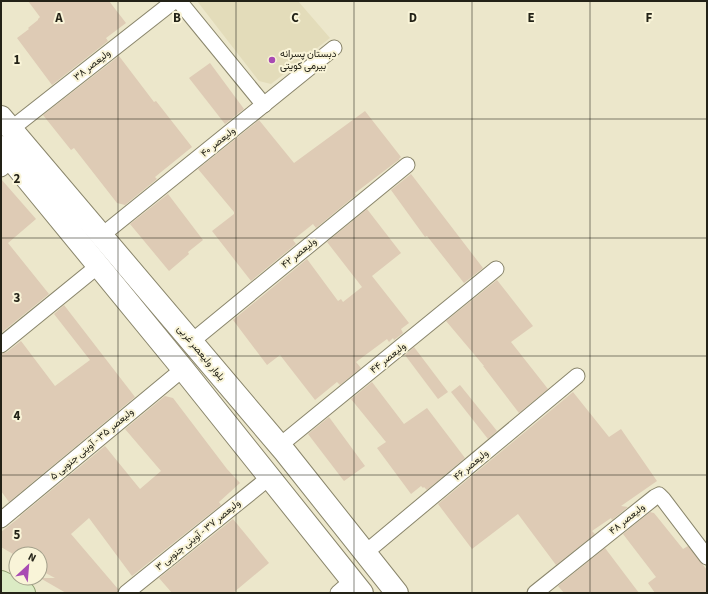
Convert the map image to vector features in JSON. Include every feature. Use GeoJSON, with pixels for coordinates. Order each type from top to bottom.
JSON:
{"type":"FeatureCollection","features":[{"type":"Feature","properties":{"kind":"main road","name":"بلوار ولیعصر غربی"},"geometry":{"type":"LineString","coordinates":[[5,144],[101,236],[279,446],[397,593]]}},
{"type":"Feature","properties":{"kind":"main road"},"geometry":{"type":"LineString","coordinates":[[5,144],[98,266],[270,477],[351,589]]}},
{"type":"Feature","properties":{"kind":"main road"},"geometry":{"type":"LineString","coordinates":[[1,582],[24,593]]}},
{"type":"Feature","properties":{"kind":"street","name":"ولیعصر ۳۸"},"geometry":{"type":"LineString","coordinates":[[5,144],[174,1]]}},
{"type":"Feature","properties":{"kind":"street"},"geometry":{"type":"LineString","coordinates":[[179,1],[264,105]]}},
{"type":"Feature","properties":{"kind":"street","name":"ولیعصر ۴۰"},"geometry":{"type":"LineString","coordinates":[[101,236],[334,48]]}},
{"type":"Feature","properties":{"kind":"street","name":"ولیعصر ۴۲"},"geometry":{"type":"LineString","coordinates":[[191,342],[407,165]]}},
{"type":"Feature","properties":{"kind":"street"},"geometry":{"type":"LineString","coordinates":[[1,345],[98,266]]}},
{"type":"Feature","properties":{"kind":"street","name":"ولیعصر ۴۴"},"geometry":{"type":"LineString","coordinates":[[279,446],[496,269]]}},
{"type":"Feature","properties":{"kind":"street","name":"ولیعصر ۳۵ - آوینی جنوبی ۵"},"geometry":{"type":"LineString","coordinates":[[1,520],[183,369]]}},
{"type":"Feature","properties":{"kind":"street","name":"ولیعصر ۴۶"},"geometry":{"type":"LineString","coordinates":[[365,553],[577,376]]}},
{"type":"Feature","properties":{"kind":"street","name":"ولیعصر ۳۷ - آوینی جنوبی ۳"},"geometry":{"type":"LineString","coordinates":[[126,593],[270,477]]}},
{"type":"Feature","properties":{"kind":"street","name":"ولیعصر ۴۸"},"geometry":{"type":"LineString","coordinates":[[535,593],[658,495],[663,498],[707,557]]}},
{"type":"Feature","properties":{"kind":"shaded area","name":"دبستان پسرانه بیرمی کویتی"},"geometry":{"type":"Polygon","coordinates":[[[197,1],[298,1],[330,38],[271,84],[259,81],[197,1]]]}},
{"type":"Feature","properties":{"kind":"building"},"geometry":{"type":"Polygon","coordinates":[[[28,1],[109,1],[126,23],[106,38],[108,41],[52,85],[17,38],[29,29],[28,28],[40,17],[28,1]]]}},
{"type":"Feature","properties":{"kind":"building"},"geometry":{"type":"Polygon","coordinates":[[[119,56],[154,102],[156,101],[192,147],[155,177],[157,179],[125,205],[117,203],[74,148],[71,150],[43,115],[119,56]]]}},
{"type":"Feature","properties":{"kind":"building"},"geometry":{"type":"Polygon","coordinates":[[[210,63],[244,109],[225,124],[189,78],[210,63]]]}},
{"type":"Feature","properties":{"kind":"building"},"geometry":{"type":"Polygon","coordinates":[[[365,111],[401,157],[400,159],[355,193],[356,195],[316,228],[313,224],[293,240],[296,244],[251,281],[212,231],[234,214],[234,212],[198,169],[259,120],[294,163],[365,111]]]}},
{"type":"Feature","properties":{"kind":"building"},"geometry":{"type":"Polygon","coordinates":[[[411,174],[483,268],[464,283],[427,236],[425,237],[391,190],[411,174]]]}},
{"type":"Feature","properties":{"kind":"building"},"geometry":{"type":"Polygon","coordinates":[[[1,179],[36,219],[8,243],[49,294],[1,333],[1,179]]]}},
{"type":"Feature","properties":{"kind":"building"},"geometry":{"type":"Polygon","coordinates":[[[168,194],[203,240],[188,252],[189,254],[169,271],[130,224],[168,194]]]}},
{"type":"Feature","properties":{"kind":"building"},"geometry":{"type":"Polygon","coordinates":[[[367,209],[401,253],[372,276],[409,323],[401,329],[403,333],[394,340],[393,338],[389,342],[387,339],[356,362],[361,368],[340,385],[337,382],[315,400],[280,355],[267,365],[233,320],[307,259],[338,301],[341,299],[343,302],[362,287],[327,242],[367,209]]]}},
{"type":"Feature","properties":{"kind":"building"},"geometry":{"type":"Polygon","coordinates":[[[497,280],[533,326],[511,342],[548,389],[519,413],[484,366],[446,321],[497,280]]]}},
{"type":"Feature","properties":{"kind":"building"},"geometry":{"type":"Polygon","coordinates":[[[64,305],[135,397],[9,502],[1,491],[1,354],[7,352],[21,341],[55,386],[90,360],[54,314],[64,305]]]}},
{"type":"Feature","properties":{"kind":"building"},"geometry":{"type":"Polygon","coordinates":[[[414,347],[448,392],[438,399],[405,355],[414,347]]]}},
{"type":"Feature","properties":{"kind":"building"},"geometry":{"type":"Polygon","coordinates":[[[372,382],[404,424],[427,408],[465,458],[427,490],[421,486],[411,494],[377,448],[386,442],[351,399],[372,382]]]}},
{"type":"Feature","properties":{"kind":"building"},"geometry":{"type":"Polygon","coordinates":[[[460,385],[497,431],[488,439],[451,392],[460,385]]]}},
{"type":"Feature","properties":{"kind":"building"},"geometry":{"type":"Polygon","coordinates":[[[573,392],[609,437],[621,429],[657,481],[621,506],[628,507],[612,520],[611,518],[592,531],[595,534],[556,565],[518,514],[472,549],[438,504],[573,392]]]}},
{"type":"Feature","properties":{"kind":"building"},"geometry":{"type":"Polygon","coordinates":[[[165,396],[173,398],[227,469],[240,483],[219,502],[221,505],[132,576],[89,518],[71,534],[118,589],[117,593],[66,593],[48,583],[48,578],[55,578],[48,574],[48,546],[8,546],[8,551],[1,547],[1,532],[105,446],[140,489],[161,471],[125,429],[165,396]]]}},
{"type":"Feature","properties":{"kind":"building"},"geometry":{"type":"Polygon","coordinates":[[[329,417],[365,466],[344,481],[308,434],[329,417]]]}},
{"type":"Feature","properties":{"kind":"building"},"geometry":{"type":"Polygon","coordinates":[[[650,512],[654,513],[683,549],[688,546],[707,570],[707,593],[655,593],[648,583],[656,577],[623,534],[650,512]]]}},
{"type":"Feature","properties":{"kind":"building"},"geometry":{"type":"Polygon","coordinates":[[[233,519],[269,563],[233,593],[172,593],[159,578],[233,519]]]}},
{"type":"Feature","properties":{"kind":"building"},"geometry":{"type":"Polygon","coordinates":[[[605,548],[639,593],[564,593],[558,586],[605,548]]]}},
{"type":"Feature","properties":{"kind":"place","name":"دبستان پسرانه بیرمی کویتی"},"geometry":{"type":"Point","coordinates":[272,60]}}]}
